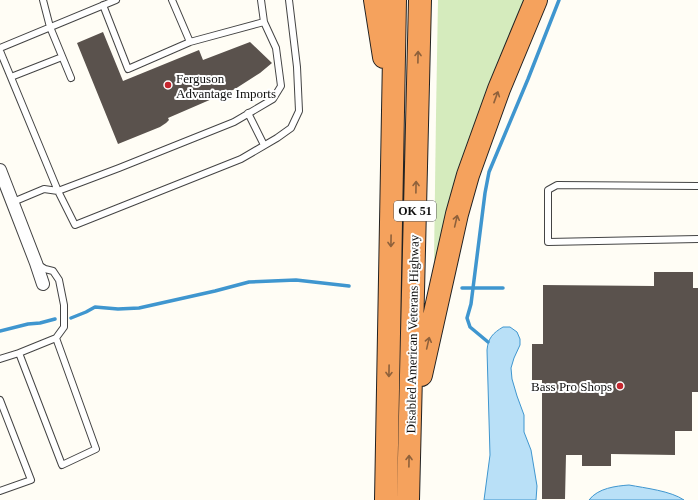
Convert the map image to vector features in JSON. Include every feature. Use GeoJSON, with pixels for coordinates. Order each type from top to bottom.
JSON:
{"type":"FeatureCollection","features":[{"type":"Feature","properties":{"kind":"highway"},"geometry":{"type":"LineString","coordinates":[[375,0],[393,115]]}},
{"type":"Feature","properties":{"kind":"highway","name":"Disabled American Veterans Highway"},"geometry":{"type":"LineString","coordinates":[[386,500],[395,0]]}},
{"type":"Feature","properties":{"kind":"highway","name":"Disabled American Veterans Highway"},"geometry":{"type":"LineString","coordinates":[[408,500],[420,0]]}},
{"type":"Feature","properties":{"kind":"highway"},"geometry":{"type":"LineString","coordinates":[[410,422],[457,214],[468,175],[499,89],[536,0]]}},
{"type":"Feature","properties":{"kind":"street"},"geometry":{"type":"LineString","coordinates":[[0,170],[43,284]]}},
{"type":"Feature","properties":{"kind":"lane"},"geometry":{"type":"LineString","coordinates":[[44,0],[50,27],[71,78]]}},
{"type":"Feature","properties":{"kind":"lane"},"geometry":{"type":"LineString","coordinates":[[116,0],[0,49],[58,191],[75,225],[241,159],[277,138],[290,128],[300,111],[297,67],[289,0]]}},
{"type":"Feature","properties":{"kind":"lane"},"geometry":{"type":"LineString","coordinates":[[172,0],[190,42]]}},
{"type":"Feature","properties":{"kind":"lane"},"geometry":{"type":"LineString","coordinates":[[13,202],[44,189],[58,191],[234,122],[273,98],[281,86],[276,48],[264,22],[261,0]]}},
{"type":"Feature","properties":{"kind":"lane"},"geometry":{"type":"LineString","coordinates":[[103,5],[128,69],[190,42],[264,22]]}},
{"type":"Feature","properties":{"kind":"lane"},"geometry":{"type":"LineString","coordinates":[[11,77],[62,57]]}},
{"type":"Feature","properties":{"kind":"lane"},"geometry":{"type":"LineString","coordinates":[[248,113],[264,145]]}},
{"type":"Feature","properties":{"kind":"lane"},"geometry":{"type":"LineString","coordinates":[[698,186],[557,185],[548,190],[548,242],[698,239]]}},
{"type":"Feature","properties":{"kind":"lane"},"geometry":{"type":"LineString","coordinates":[[0,359],[56,338],[64,327],[64,305],[59,280],[53,271],[45,269],[36,263]]}},
{"type":"Feature","properties":{"kind":"lane"},"geometry":{"type":"LineString","coordinates":[[19,353],[62,465],[96,449],[56,338]]}},
{"type":"Feature","properties":{"kind":"lane"},"geometry":{"type":"LineString","coordinates":[[0,400],[31,480],[0,491]]}},
{"type":"Feature","properties":{"kind":"green space"},"geometry":{"type":"Polygon","coordinates":[[[438,0],[526,0],[438,262],[434,260],[438,0]]]}},
{"type":"Feature","properties":{"kind":"water"},"geometry":{"type":"Polygon","coordinates":[[[503,327],[510,327],[517,332],[520,339],[520,345],[511,368],[512,379],[524,415],[524,432],[531,450],[537,486],[536,500],[484,500],[490,455],[487,350],[492,336],[496,331],[503,327]]]}},
{"type":"Feature","properties":{"kind":"water"},"geometry":{"type":"Polygon","coordinates":[[[629,485],[665,492],[684,500],[589,500],[602,490],[629,485]]]}},
{"type":"Feature","properties":{"kind":"building","name":"Ferguson Advantage Imports"},"geometry":{"type":"Polygon","coordinates":[[[103,32],[123,81],[199,50],[203,60],[250,42],[272,63],[260,73],[235,89],[168,118],[169,120],[160,127],[118,144],[77,43],[103,32]]]}},
{"type":"Feature","properties":{"kind":"building","name":"Bass Pro Shops"},"geometry":{"type":"Polygon","coordinates":[[[654,272],[693,272],[693,288],[698,288],[698,392],[692,392],[692,431],[675,431],[675,455],[611,454],[611,466],[582,466],[582,455],[566,455],[565,499],[542,499],[542,380],[532,380],[532,344],[543,344],[543,285],[654,286],[654,272]]]}},
{"type":"Feature","properties":{"kind":"waterway"},"geometry":{"type":"LineString","coordinates":[[488,342],[470,327],[467,318],[471,304],[489,172],[559,0]]}},
{"type":"Feature","properties":{"kind":"waterway"},"geometry":{"type":"LineString","coordinates":[[71,318],[95,307],[118,309],[139,308],[249,282],[296,280],[349,286]]}},
{"type":"Feature","properties":{"kind":"waterway"},"geometry":{"type":"LineString","coordinates":[[462,288],[503,288]]}},
{"type":"Feature","properties":{"kind":"waterway"},"geometry":{"type":"LineString","coordinates":[[0,331],[55,319]]}},
{"type":"Feature","properties":{"kind":"place","name":"Ferguson Advantage Imports"},"geometry":{"type":"Point","coordinates":[168,85]}},
{"type":"Feature","properties":{"kind":"place","name":"Bass Pro Shops"},"geometry":{"type":"Point","coordinates":[620,386]}}]}
